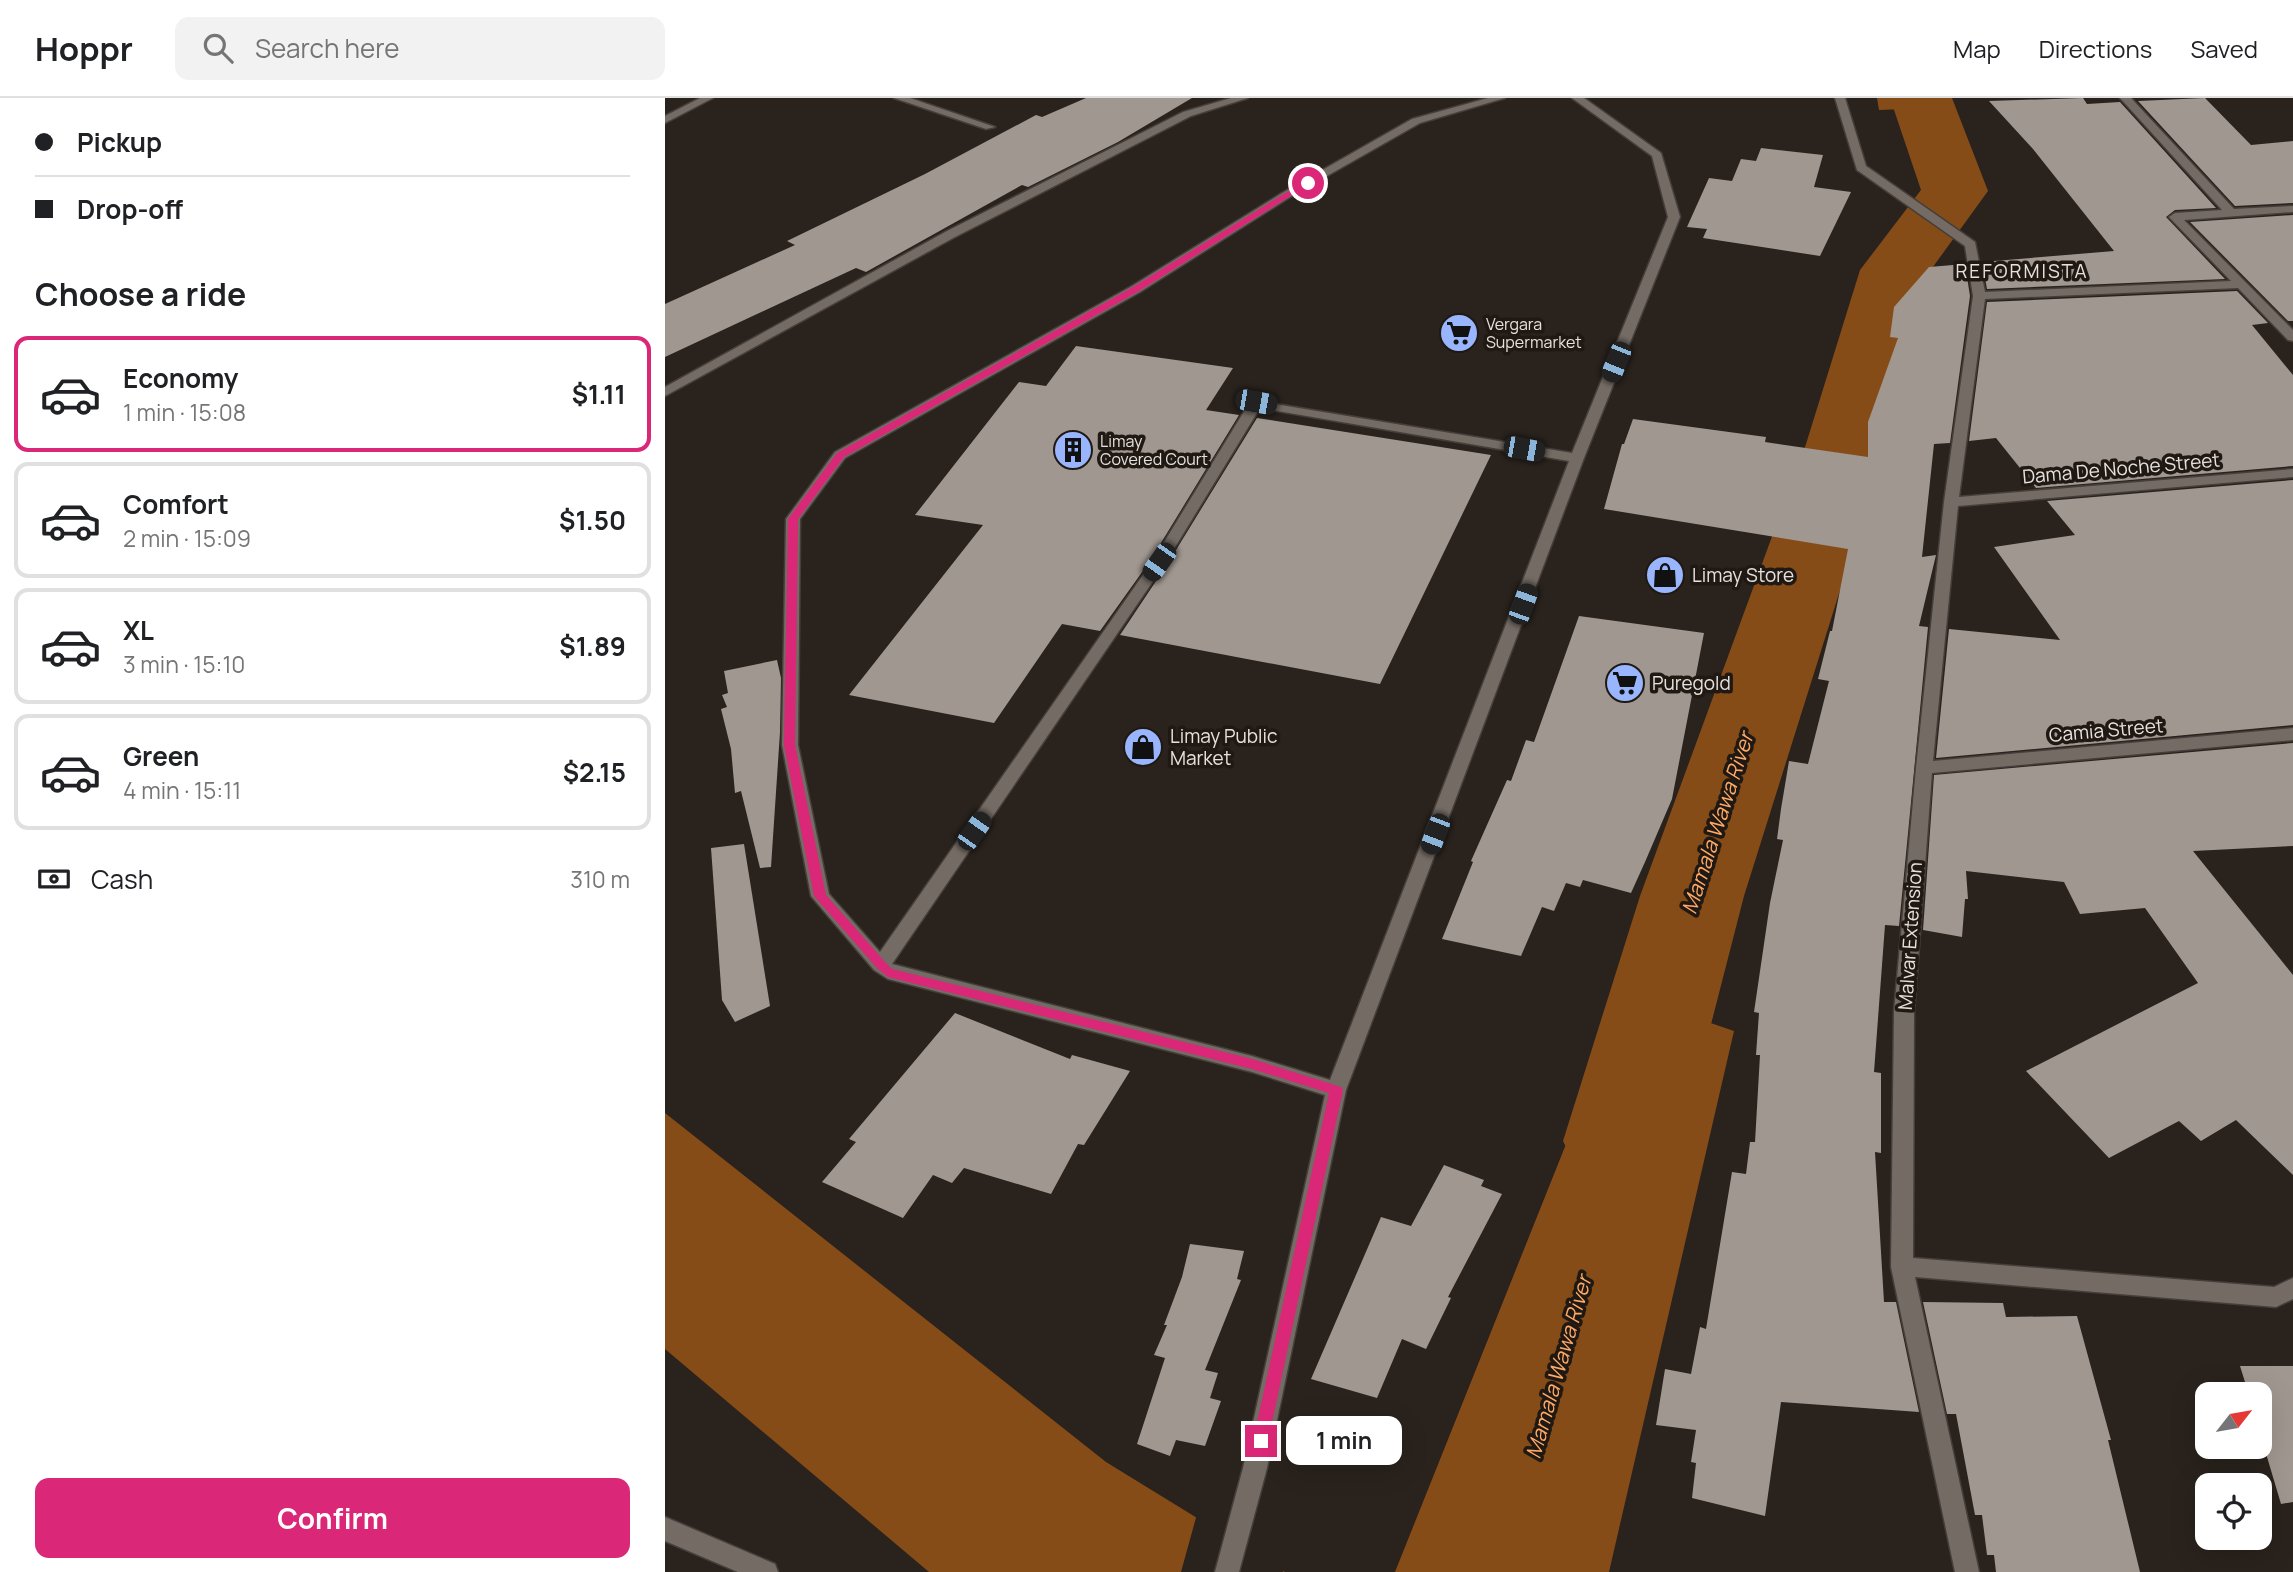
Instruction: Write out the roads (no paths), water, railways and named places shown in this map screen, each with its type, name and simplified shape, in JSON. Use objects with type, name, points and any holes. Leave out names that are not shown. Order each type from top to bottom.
[{"type":"street","points":[[665,120],[708,98]]},
{"type":"street","points":[[899,98],[991,127]]},
{"type":"street","points":[[665,391],[951,234],[1149,132],[1187,114],[1243,98]]},
{"type":"street","points":[[1336,1090],[1252,1064],[888,972],[881,965],[820,896],[790,745],[793,519],[840,455],[1136,289],[1286,195],[1416,121],[1500,98]]},
{"type":"street","points":[[1227,1572],[1255,1468],[1336,1090],[1577,458],[1674,217],[1657,155],[1577,98]]},
{"type":"street","name":"Malvar Extension","points":[[1840,98],[1861,169],[1971,245],[1979,296],[1951,502],[1924,768],[1904,1012],[1902,1267],[1967,1572]]},
{"type":"street","points":[[2125,98],[2231,213]]},
{"type":"street","points":[[2293,209],[2175,217],[2293,337]]},
{"type":"street","points":[[1979,296],[2240,284]]},
{"type":"street","points":[[881,965],[1159,562],[1256,402],[1577,458]]},
{"type":"street","name":"Dama De Noche Street","points":[[1951,502],[2293,473]]},
{"type":"street","name":"Camia Street","points":[[1924,768],[2293,734]]},
{"type":"street","points":[[1902,1267],[2276,1297],[2293,1288]]},
{"type":"street","points":[[665,1529],[766,1572]]},
{"type":"water","points":[[1877,98],[1950,98],[1954,107],[1879,110]]},
{"type":"water","points":[[1626,994],[1734,1031],[1609,1572],[1395,1572]]},
{"type":"water","points":[[665,1113],[1106,1462],[1285,1572],[929,1572],[665,1349]]},
{"type":"waterway","name":"Mamala Wawa River","points":[[1622,1141],[1692,896],[1846,444],[1895,270],[1955,191],[1921,98]]},
{"type":"place","name":"Vergara Supermarket","points":[[1459,333]]},
{"type":"place","name":"Limay Covered Court","points":[[1073,450]]},
{"type":"place","name":"Limay Store","points":[[1665,575]]},
{"type":"place","name":"Puregold","points":[[1625,683]]},
{"type":"place","name":"Limay Public Market","points":[[1143,747]]},
{"type":"district","name":"REFORMISTA","points":[[2022,271]]}]
